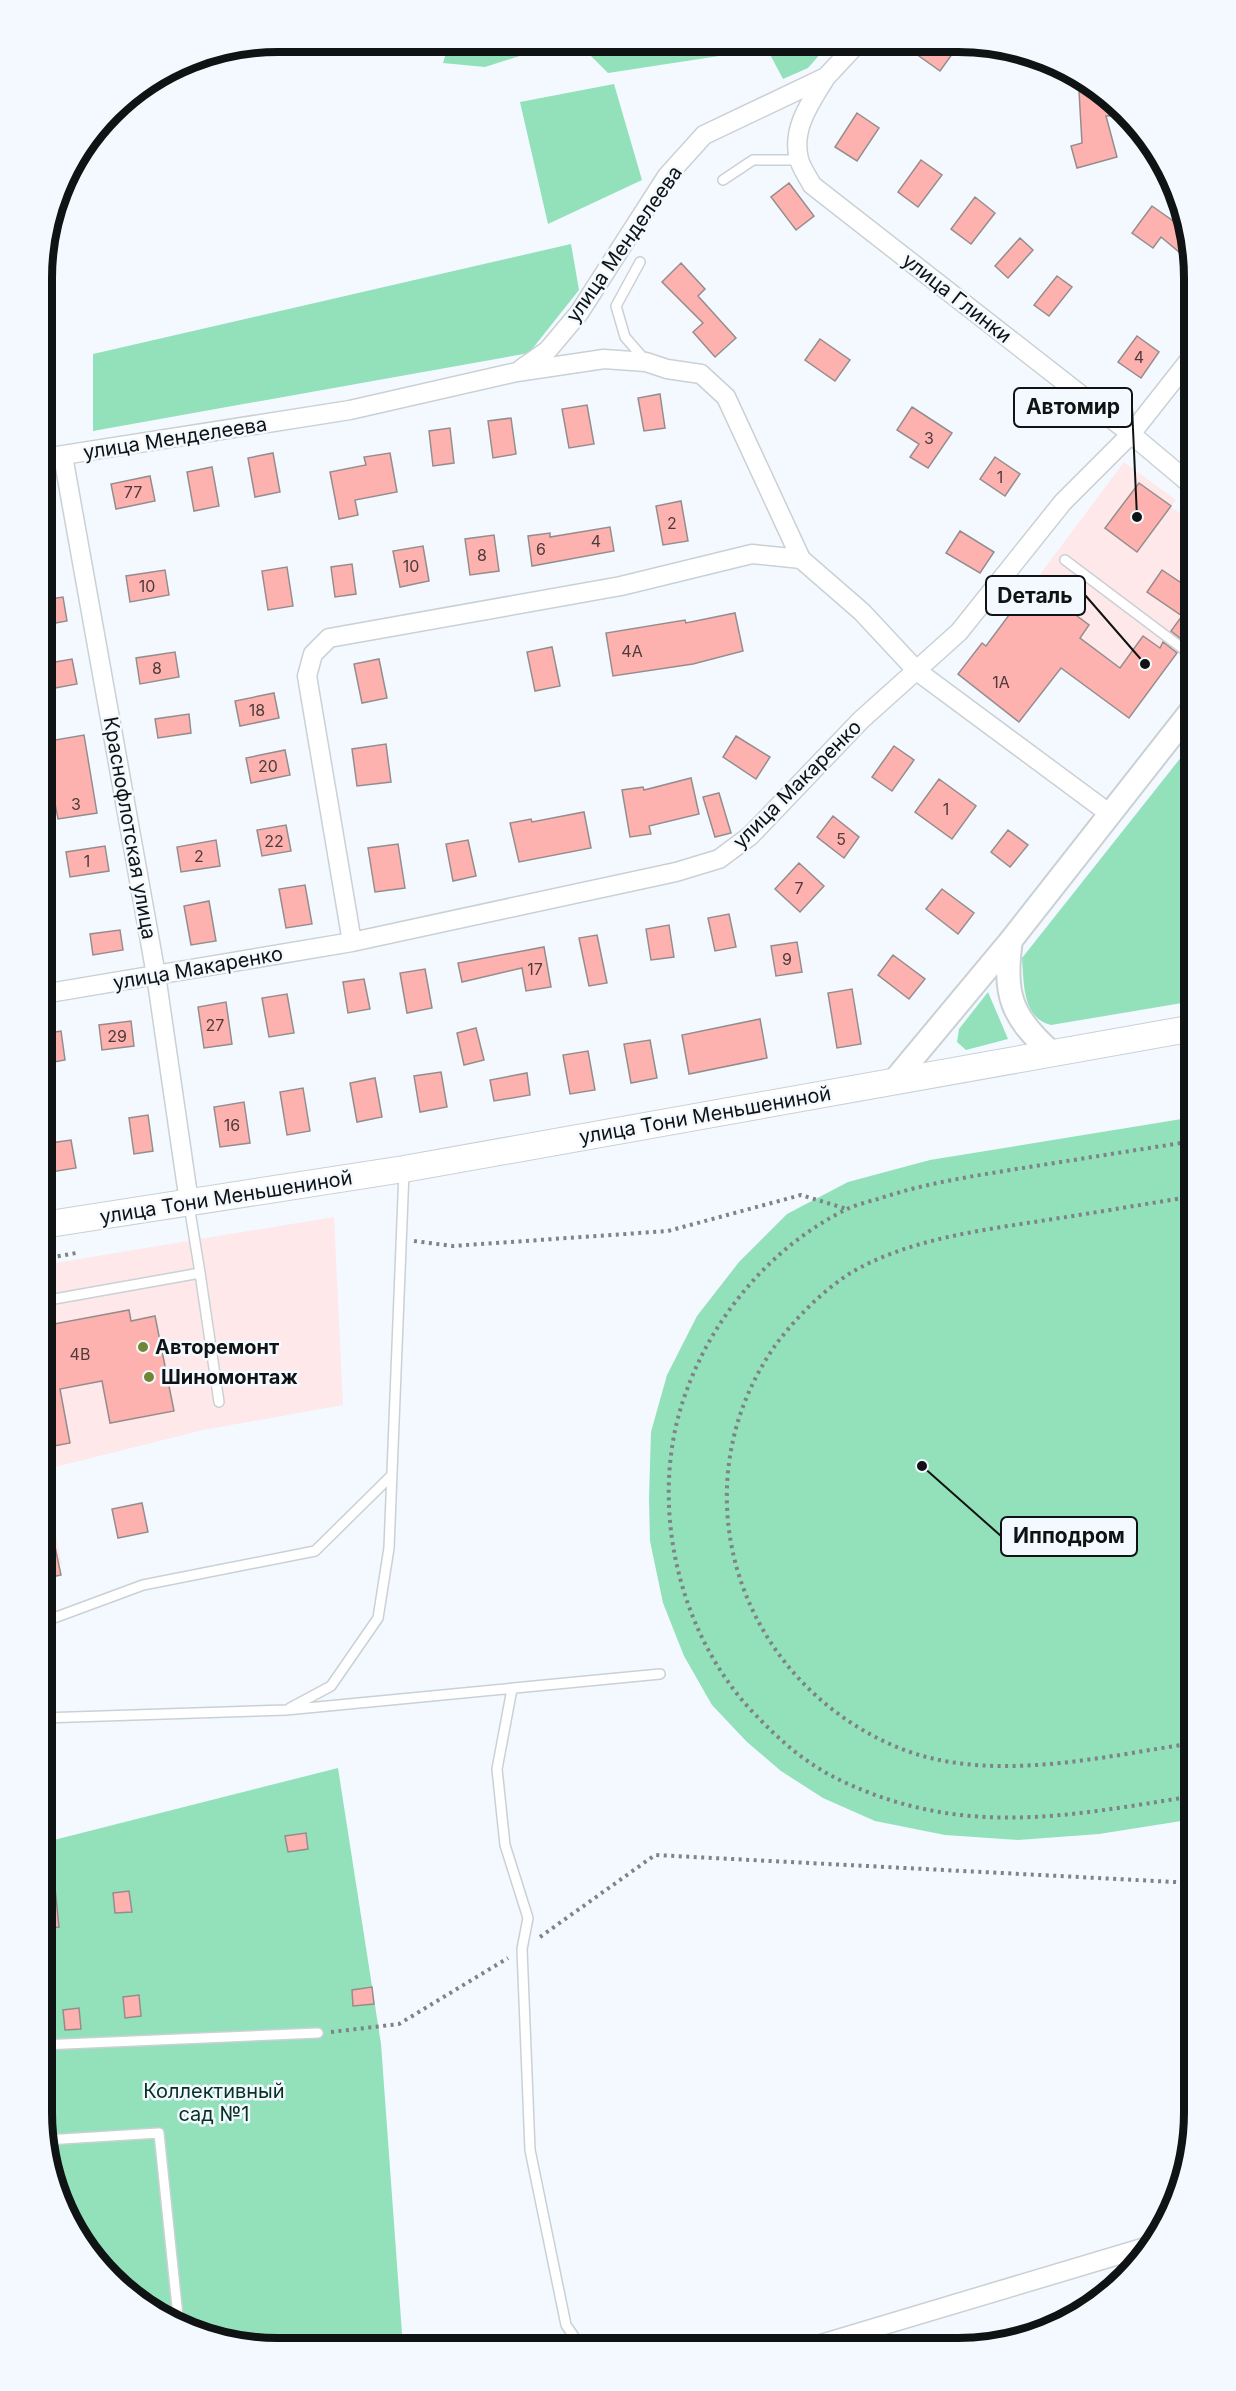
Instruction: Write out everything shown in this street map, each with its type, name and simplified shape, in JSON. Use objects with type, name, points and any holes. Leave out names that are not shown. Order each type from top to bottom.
[{"type":"main road","name":"улица Тони Меньшениной","points":[[52,1224],[404,1168],[1184,1030]]},
{"type":"street","name":"улица Менделеева","points":[[517,372],[548,350],[579,313],[667,176],[704,135],[826,77],[849,52]]},
{"type":"street","name":"улица Глинки","points":[[826,77],[806,110],[797,133],[799,160],[812,184],[1131,434],[1184,479]]},
{"type":"street","name":"улица Менделеева","points":[[52,457],[350,410],[517,372],[604,359],[646,362],[667,369],[701,374],[726,397],[801,559]]},
{"type":"street","name":"улица Макаренко","points":[[52,992],[352,942],[676,872],[719,859],[750,836],[861,720],[959,632],[1064,502],[1131,434],[1184,367]]},
{"type":"street","name":"Краснофлотская улица","points":[[63,456],[156,975],[189,1202]]},
{"type":"street","points":[[352,942],[307,676],[313,654],[329,638],[621,586],[752,554],[801,559],[862,612],[917,671],[1110,814]]},
{"type":"street","points":[[893,1082],[1012,939],[1184,720]]},
{"type":"street","points":[[1012,939],[1007,967],[1010,993],[1017,1014],[1029,1032],[1052,1053]]},
{"type":"street","points":[[841,2338],[1137,2249]]},
{"type":"lane","points":[[723,180],[753,160],[799,160]]},
{"type":"lane","points":[[640,262],[616,306],[625,337],[646,362]]},
{"type":"lane","points":[[1065,560],[1184,649]]},
{"type":"lane","points":[[286,1710],[332,1686],[378,1618],[389,1548],[404,1168]]},
{"type":"lane","points":[[189,1202],[219,1402]]},
{"type":"lane","points":[[52,1299],[200,1273]]},
{"type":"lane","points":[[52,1618],[142,1585],[315,1551],[392,1475]]},
{"type":"lane","points":[[52,1718],[286,1710],[660,1674]]},
{"type":"lane","points":[[512,1689],[497,1769],[505,1845],[528,1918],[522,1949],[530,2150],[566,2325],[575,2338]]},
{"type":"lane","points":[[52,2045],[318,2033]]},
{"type":"lane","points":[[54,2140],[159,2133],[178,2314]]},
{"type":"path","points":[[1184,1143],[935,1182],[847,1209],[805,1234],[765,1268],[734,1304],[705,1349],[684,1396],[674,1444],[669,1495],[673,1545],[684,1598],[703,1640],[728,1684],[762,1722],[797,1755],[852,1785],[888,1800],[938,1813],[983,1818],[1033,1819],[1184,1797]]},
{"type":"path","points":[[401,1239],[453,1246],[668,1232],[801,1195],[847,1209]]},
{"type":"path","points":[[1184,1198],[950,1236],[863,1266],[825,1293],[792,1324],[764,1362],[744,1403],[732,1449],[727,1493],[730,1540],[740,1584],[760,1627],[784,1665],[817,1698],[853,1725],[894,1746],[938,1760],[990,1766],[1036,1767],[1184,1745]]},
{"type":"path","points":[[52,1257],[76,1253]]},
{"type":"path","points":[[318,2033],[399,2024],[522,1949],[655,1856],[1184,1882]]},
{"type":"shaded area","points":[[1124,462],[1176,500],[1171,507],[1184,516],[1184,644],[1129,718],[1003,624]]},
{"type":"shaded area","points":[[334,1217],[343,1405],[203,1430],[52,1468],[52,1264]]},
{"type":"shaded area","points":[[52,1517],[62,1564],[52,1566]]},
{"type":"green space","points":[[446,52],[533,52],[485,67],[443,63]]},
{"type":"green space","points":[[587,52],[720,52],[719,56],[608,73]]},
{"type":"green space","points":[[769,52],[822,52],[808,68],[783,79]]},
{"type":"green space","points":[[614,84],[642,180],[548,224],[520,102]]},
{"type":"green space","points":[[571,244],[579,290],[529,353],[93,431],[93,354]]},
{"type":"green space","points":[[1184,754],[1184,1003],[1051,1025],[1035,1015],[1026,998],[1022,958]]},
{"type":"green space","points":[[988,992],[1008,1039],[966,1050],[957,1042],[959,1029]]},
{"type":"green space","points":[[1184,1119],[1184,1821],[1099,1834],[1018,1840],[945,1835],[875,1821],[823,1798],[781,1771],[747,1742],[712,1705],[684,1656],[663,1603],[650,1541],[651,1432],[667,1375],[697,1316],[739,1262],[787,1214],[848,1182],[930,1160]]},
{"type":"green space","name":"Коллективный сад №1","points":[[338,1768],[381,2044],[402,2338],[264,2338],[220,2331],[179,2315],[141,2292],[99,2250],[70,2199],[60,2171],[54,2142],[52,2112],[52,1840]]},
{"type":"building","points":[[913,52],[954,52],[940,71]]},
{"type":"building","points":[[1079,91],[1083,91],[1095,99],[1113,116],[1106,116],[1117,157],[1077,168],[1071,146],[1082,143]]},
{"type":"building","points":[[857,113],[879,128],[857,161],[835,147]]},
{"type":"building","points":[[921,160],[942,175],[918,207],[898,192]]},
{"type":"building","points":[[789,183],[814,216],[796,230],[771,197]]},
{"type":"building","points":[[975,197],[995,213],[971,244],[951,229]]},
{"type":"building","points":[[1152,206],[1177,223],[1182,255],[1161,237],[1153,248],[1132,233]]},
{"type":"building","points":[[1020,238],[1033,250],[1008,278],[995,266]]},
{"type":"building","points":[[681,263],[705,289],[698,296],[736,338],[715,357],[693,332],[703,323],[662,282]]},
{"type":"building","points":[[1057,276],[1072,287],[1049,316],[1034,305]]},
{"type":"building","points":[[1137,336],[1159,352],[1141,378],[1118,362]]},
{"type":"building","points":[[820,339],[850,360],[835,381],[805,360]]},
{"type":"building","points":[[660,394],[665,428],[644,431],[638,398]]},
{"type":"building","points":[[587,405],[594,444],[569,448],[562,409]]},
{"type":"building","points":[[912,407],[952,433],[928,468],[910,457],[919,444],[897,430]]},
{"type":"building","points":[[511,418],[516,454],[493,458],[488,421]]},
{"type":"building","points":[[450,428],[454,463],[433,466],[429,431]]},
{"type":"building","points":[[273,453],[280,492],[255,497],[248,458]]},
{"type":"building","points":[[390,453],[397,492],[355,500],[358,515],[339,519],[330,472],[366,465],[364,457]]},
{"type":"building","points":[[995,457],[1020,474],[1005,496],[980,479]]},
{"type":"building","points":[[212,467],[219,506],[194,511],[187,472]]},
{"type":"building","points":[[150,476],[155,501],[116,509],[111,484]]},
{"type":"building","points":[[1139,483],[1171,506],[1137,552],[1105,528]]},
{"type":"building","points":[[681,501],[688,541],[663,545],[656,506]]},
{"type":"building","points":[[610,527],[614,551],[532,566],[528,536],[550,533],[550,537]]},
{"type":"building","points":[[960,531],[994,552],[980,573],[946,553]]},
{"type":"building","points":[[494,535],[499,571],[470,575],[465,539]]},
{"type":"building","points":[[423,546],[429,581],[400,587],[393,551]]},
{"type":"building","points":[[352,564],[356,594],[335,597],[331,567]]},
{"type":"building","points":[[287,567],[293,606],[268,610],[262,571]]},
{"type":"building","points":[[165,570],[169,595],[130,602],[126,576]]},
{"type":"building","points":[[1162,570],[1180,582],[1184,577],[1184,641],[1171,631],[1182,616],[1147,592]]},
{"type":"building","points":[[1033,583],[1089,625],[1080,638],[1120,668],[1143,636],[1160,648],[1163,642],[1177,653],[1129,718],[1061,668],[1019,722],[958,674],[982,643],[986,646]]},
{"type":"building","points":[[63,597],[67,621],[52,624],[52,599]]},
{"type":"building","points":[[735,613],[743,651],[693,664],[613,676],[606,633],[685,620],[686,623]]},
{"type":"building","points":[[552,647],[560,686],[535,691],[527,652]]},
{"type":"building","points":[[175,652],[179,677],[140,684],[136,658]]},
{"type":"building","points":[[72,659],[77,684],[52,689],[52,663]]},
{"type":"building","points":[[379,659],[387,698],[362,703],[354,664]]},
{"type":"building","points":[[274,693],[279,718],[240,726],[235,701]]},
{"type":"building","points":[[189,714],[191,733],[158,738],[155,719]]},
{"type":"building","points":[[84,735],[97,813],[58,819],[52,788],[52,740]]},
{"type":"building","points":[[736,736],[770,757],[756,779],[723,757]]},
{"type":"building","points":[[386,744],[391,782],[357,786],[352,749]]},
{"type":"building","points":[[894,746],[914,760],[892,791],[872,777]]},
{"type":"building","points":[[285,750],[290,775],[251,783],[246,758]]},
{"type":"building","points":[[691,778],[699,814],[649,826],[651,834],[630,837],[622,790],[643,787],[644,790]]},
{"type":"building","points":[[939,779],[976,806],[952,839],[915,812]]},
{"type":"building","points":[[719,793],[731,833],[715,837],[703,797]]},
{"type":"building","points":[[584,812],[591,848],[519,862],[510,823],[531,819],[532,822]]},
{"type":"building","points":[[833,816],[859,837],[844,858],[817,837]]},
{"type":"building","points":[[286,825],[291,851],[262,856],[257,830]]},
{"type":"building","points":[[1008,830],[1028,845],[1010,867],[991,852]]},
{"type":"building","points":[[216,840],[220,866],[181,872],[177,847]]},
{"type":"building","points":[[468,840],[476,876],[453,881],[446,844]]},
{"type":"building","points":[[398,844],[405,888],[375,892],[368,848]]},
{"type":"building","points":[[105,846],[109,871],[70,877],[66,852]]},
{"type":"building","points":[[799,863],[824,886],[800,912],[775,889]]},
{"type":"building","points":[[305,885],[312,924],[286,928],[279,889]]},
{"type":"building","points":[[942,889],[974,913],[958,934],[926,909]]},
{"type":"building","points":[[209,901],[216,941],[191,945],[184,906]]},
{"type":"building","points":[[729,914],[736,947],[715,951],[708,918]]},
{"type":"building","points":[[669,925],[674,957],[651,960],[646,929]]},
{"type":"building","points":[[120,930],[123,950],[93,955],[90,934]]},
{"type":"building","points":[[597,935],[607,983],[589,986],[579,938]]},
{"type":"building","points":[[797,942],[802,972],[776,976],[771,946]]},
{"type":"building","points":[[544,947],[551,987],[526,991],[522,968],[462,982],[458,963]]},
{"type":"building","points":[[893,955],[925,979],[909,999],[878,975]]},
{"type":"building","points":[[425,969],[432,1008],[407,1013],[400,973]]},
{"type":"building","points":[[364,979],[370,1009],[348,1013],[343,982]]},
{"type":"building","points":[[852,989],[861,1044],[837,1048],[828,993]]},
{"type":"building","points":[[287,994],[294,1033],[269,1037],[262,998]]},
{"type":"building","points":[[226,1002],[232,1044],[204,1048],[198,1007]]},
{"type":"building","points":[[760,1019],[767,1058],[689,1074],[682,1035]]},
{"type":"building","points":[[131,1021],[134,1046],[102,1050],[99,1025]]},
{"type":"building","points":[[476,1028],[484,1060],[464,1065],[457,1033]]},
{"type":"building","points":[[61,1031],[65,1060],[52,1062],[52,1032]]},
{"type":"building","points":[[650,1040],[657,1078],[631,1083],[624,1044]]},
{"type":"building","points":[[588,1051],[595,1090],[570,1094],[563,1055]]},
{"type":"building","points":[[441,1072],[447,1107],[420,1112],[414,1076]]},
{"type":"building","points":[[527,1073],[530,1095],[494,1101],[490,1080]]},
{"type":"building","points":[[375,1078],[382,1117],[357,1122],[350,1083]]},
{"type":"building","points":[[303,1088],[310,1131],[287,1135],[280,1092]]},
{"type":"building","points":[[244,1102],[250,1143],[220,1147],[214,1107]]},
{"type":"building","points":[[148,1115],[153,1151],[134,1154],[129,1118]]},
{"type":"building","points":[[71,1140],[76,1168],[52,1172],[52,1143]]},
{"type":"building","points":[[129,1310],[131,1321],[155,1316],[174,1411],[110,1423],[102,1381],[60,1389],[70,1443],[52,1446],[52,1324]]},
{"type":"building","points":[[142,1503],[148,1532],[118,1538],[112,1509]]},
{"type":"building","points":[[52,1532],[61,1575],[52,1577]]},
{"type":"building","points":[[306,1833],[308,1849],[288,1852],[285,1836]]},
{"type":"building","points":[[52,1878],[54,1878],[59,1927],[52,1928]]},
{"type":"building","points":[[129,1891],[132,1912],[115,1913],[113,1893]]},
{"type":"building","points":[[372,1987],[374,2004],[353,2006],[352,1990]]},
{"type":"building","points":[[139,1995],[141,2016],[125,2018],[123,1997]]},
{"type":"building","points":[[79,2008],[81,2029],[65,2030],[63,2010]]},
{"type":"place","name":"Автомир","points":[[1137,517]]},
{"type":"place","name":"Dеталь","points":[[1145,664]]},
{"type":"place","name":"Авторемонт","points":[[143,1347]]},
{"type":"place","name":"Шиномонтаж","points":[[149,1377]]},
{"type":"place","name":"Ипподром","points":[[922,1466]]}]
